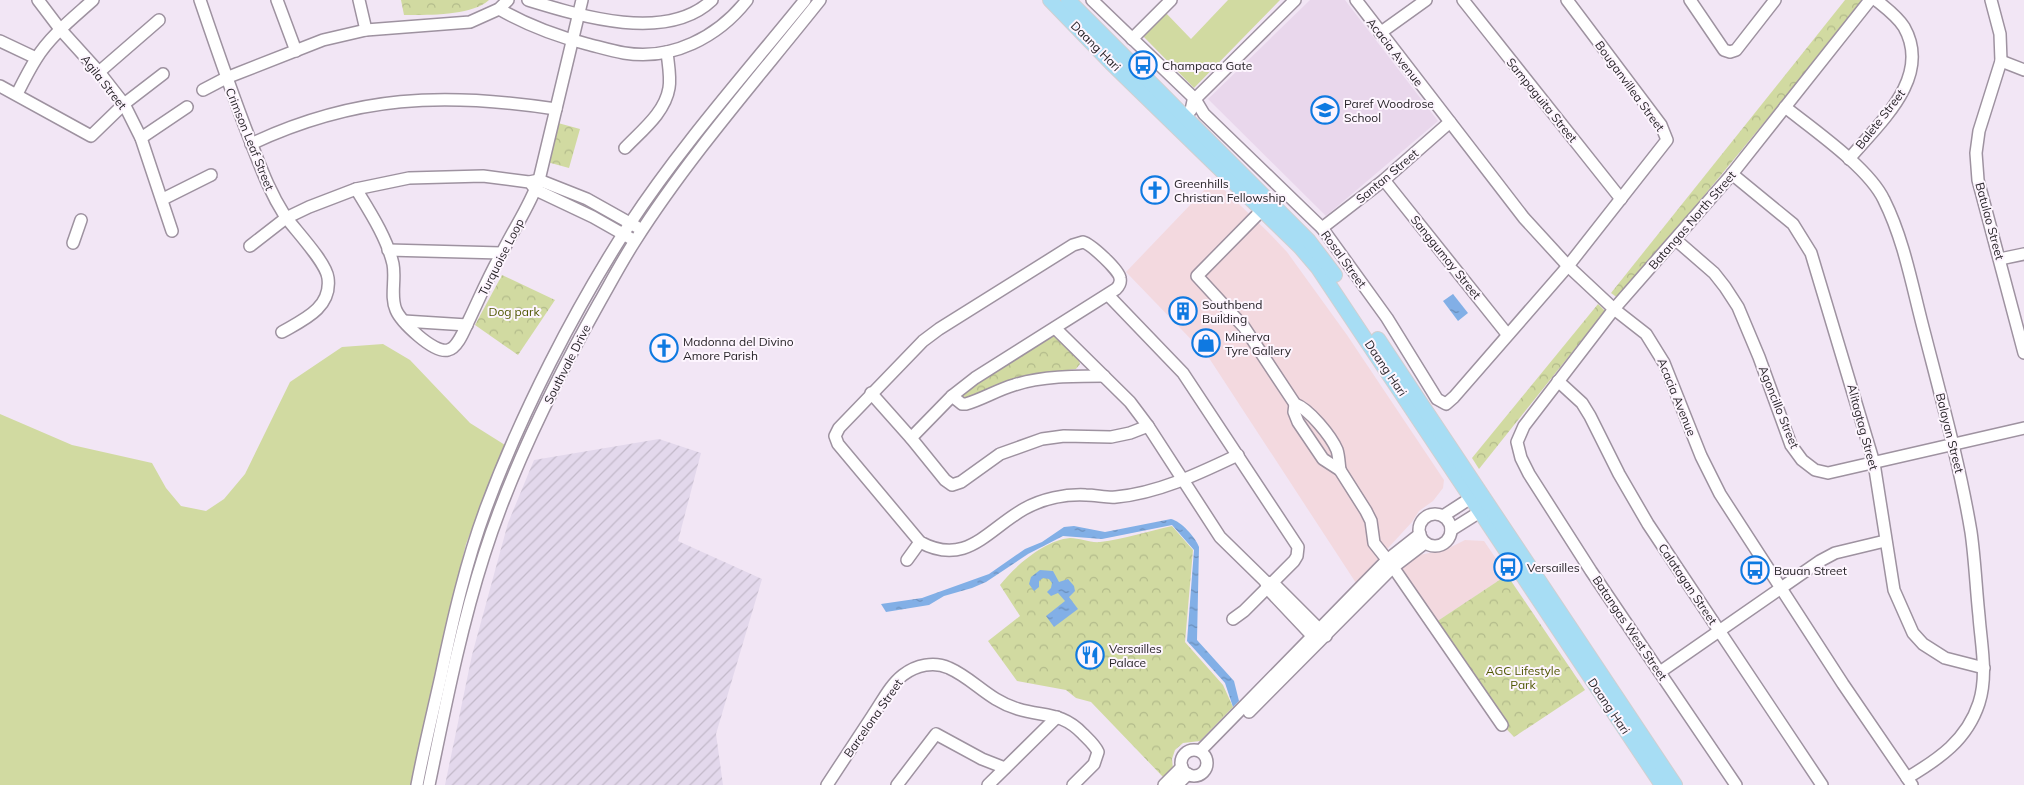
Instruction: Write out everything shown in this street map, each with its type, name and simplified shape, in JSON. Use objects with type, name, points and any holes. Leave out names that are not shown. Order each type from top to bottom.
[{"type":"main road","name":"Daang Hari","points":[[1050,0],[1184,111],[1262,210],[1318,268],[1476,494]]},
{"type":"main road","name":"Daang Hari","points":[[1068,0],[1184,111],[1309,241],[1321,256],[1662,785]]},
{"type":"main road","name":"Daang Hari","points":[[1485,509],[1676,785]]},
{"type":"street","name":"Agila Street","points":[[38,0],[60,29],[99,72],[124,104],[141,138],[163,199],[172,231]]},
{"type":"street","points":[[17,94],[36,58],[60,29],[93,0]]},
{"type":"street","name":"Crimson Leaf Street","points":[[200,0],[261,173],[286,218],[319,259],[328,278],[327,297],[317,311],[302,323],[282,332]]},
{"type":"street","points":[[278,0],[296,51]]},
{"type":"street","points":[[359,0],[366,30]]},
{"type":"street","points":[[203,90],[226,78],[323,40],[366,30],[470,22],[499,9],[508,0]]},
{"type":"street","points":[[528,0],[578,14],[621,22],[644,23],[668,21],[690,15],[712,0]]},
{"type":"street","points":[[535,184],[556,109],[582,0]]},
{"type":"street","points":[[499,9],[544,31],[572,40],[625,53],[667,52],[703,40],[734,15],[747,0]]},
{"type":"street","name":"Southvale Drive","points":[[417,785],[456,608],[486,508],[515,439],[553,360],[630,223],[685,147],[805,0]]},
{"type":"street","name":"Southvale Drive","points":[[429,785],[467,610],[498,512],[527,445],[565,366],[634,241],[696,156],[820,0]]},
{"type":"street","name":"Rosal Street","points":[[1092,0],[1132,39],[1184,111],[1204,114],[1322,228],[1387,318],[1437,399],[1446,404],[1454,397],[1568,266]]},
{"type":"street","points":[[1132,39],[1172,0]]},
{"type":"street","points":[[1184,111],[1295,0]]},
{"type":"street","name":"Acacia Avenue","points":[[1356,0],[1524,218],[1568,266],[1610,303],[1614,309],[1646,334],[1657,349],[1708,474],[1843,684],[1910,781]]},
{"type":"street","points":[[1380,33],[1426,0]]},
{"type":"street","name":"Sampaguita Street","points":[[1463,0],[1621,199]]},
{"type":"street","name":"Bouganvillea Street","points":[[1567,0],[1661,125],[1667,140],[1568,266]]},
{"type":"street","points":[[1690,0],[1724,50],[1730,52],[1736,50],[1775,0]]},
{"type":"street","name":"Batangas North Street","points":[[1517,442],[1524,426],[1614,309],[1732,174],[1870,0]]},
{"type":"street","name":"Balete Street","points":[[1849,159],[1892,109],[1905,88],[1910,73],[1912,58],[1910,42],[1904,26],[1876,0]]},
{"type":"street","name":"Batulao Street","points":[[1991,0],[2000,34],[2001,61],[1979,131],[1976,153],[1978,180],[2023,341],[2024,353]]},
{"type":"street","points":[[99,72],[159,20]]},
{"type":"street","points":[[0,41],[36,58]]},
{"type":"street","points":[[625,148],[661,110],[670,86],[667,52]]},
{"type":"street","points":[[2001,61],[2024,70]]},
{"type":"street","points":[[0,86],[91,136],[124,104],[162,74]]},
{"type":"street","points":[[251,144],[314,118],[364,106],[411,99],[472,99],[556,109]]},
{"type":"street","name":"Balayan Street","points":[[1785,106],[1871,179],[1884,199],[1898,235],[1952,443],[1971,534],[1984,668],[1980,701],[1972,723],[1958,742],[1910,781]]},
{"type":"street","points":[[141,138],[187,107]]},
{"type":"street","name":"Santan Street","points":[[1322,228],[1384,180],[1450,122]]},
{"type":"street","name":"Alitagtag Street","points":[[1732,174],[1793,224],[1811,253],[1874,463],[1894,590],[1913,633],[1923,644],[1945,658],[1984,668]]},
{"type":"street","points":[[163,199],[211,175]]},
{"type":"street","points":[[250,246],[286,218],[356,189],[384,182],[428,177],[483,176],[535,184],[587,199],[642,231]]},
{"type":"street","name":"Sanggumay Street","points":[[1384,180],[1507,334]]},
{"type":"street","points":[[535,184],[634,241]]},
{"type":"street","name":"Turquoise Loop","points":[[356,189],[388,250],[395,279],[394,307],[404,321],[428,343],[442,350],[449,350],[454,346],[466,325],[535,184]]},
{"type":"street","points":[[1262,210],[1197,276],[1244,327],[1295,404],[1303,407],[1314,416],[1337,450],[1340,470],[1371,521],[1374,543],[1502,725]]},
{"type":"street","points":[[73,242],[81,220]]},
{"type":"street","name":"Agoncillo Street","points":[[1676,240],[1714,273],[1738,308],[1759,358],[1791,445],[1802,460],[1815,470],[1828,473],[2024,428]]},
{"type":"street","points":[[911,438],[952,396],[975,378],[1108,295],[1120,284],[1120,278],[1116,271],[1092,246],[1088,243],[1078,242],[939,329],[908,355],[871,393],[839,428],[835,436],[836,440],[920,542],[932,548],[947,551],[962,550],[974,544],[1023,510],[1042,501],[1068,495],[1116,497],[1146,491],[1183,480],[1238,455]]},
{"type":"street","points":[[388,250],[501,253]]},
{"type":"street","points":[[2000,259],[2024,254]]},
{"type":"street","points":[[1108,295],[1183,373],[1298,548],[1298,556],[1294,561],[1244,611],[1232,619]]},
{"type":"street","points":[[404,321],[466,325]]},
{"type":"street","points":[[1056,328],[1130,402],[1148,426],[1220,537],[1319,636]]},
{"type":"street","points":[[952,396],[962,404],[966,404],[999,390],[1026,382],[1077,376],[1104,376]]},
{"type":"street","name":"Calatagan Street","points":[[1558,381],[1582,403],[1619,474],[1648,524],[1822,785]]},
{"type":"street","points":[[871,393],[945,480],[952,485],[961,482],[1000,454],[1042,439],[1064,436],[1111,437],[1130,433],[1148,426]]},
{"type":"street","points":[[1295,404],[1294,412],[1298,422],[1323,459],[1340,470]]},
{"type":"street","points":[[1311,441],[1312,429],[1324,432]]},
{"type":"street","name":"Batangas West Street","points":[[1517,442],[1521,458],[1529,474],[1591,571],[1736,785]]},
{"type":"street","points":[[1443,516],[1476,494]]},
{"type":"street","points":[[1452,530],[1449,521],[1443,516],[1432,514],[1427,516],[1420,524],[1422,538],[1429,545],[1440,546],[1448,540],[1452,530],[1485,509]]},
{"type":"street","points":[[1203,753],[1390,564],[1400,548],[1422,538]]},
{"type":"street","points":[[907,560],[920,542]]},
{"type":"street","points":[[1660,672],[1820,561],[1835,553],[1885,542]]},
{"type":"street","name":"Barcelona Street","points":[[827,785],[892,687],[906,673],[924,665],[938,664],[948,667],[999,701],[1016,708],[1057,717],[1074,724],[1098,752],[1094,764],[1073,785]]},
{"type":"street","points":[[988,785],[1057,717]]},
{"type":"street","points":[[903,783],[936,734],[982,759],[1005,768]]},
{"type":"street","points":[[1177,785],[1185,770],[1183,757],[1186,753],[1190,750],[1203,753]]},
{"type":"street","points":[[1185,770],[1199,775],[1204,772],[1207,761],[1203,753]]},
{"type":"street","points":[[1164,785],[1185,770]]},
{"type":"shaded area","name":"Paref Woodrose School","points":[[1310,0],[1345,0],[1438,121],[1326,216],[1208,99]]},
{"type":"shaded area","points":[[1214,180],[1287,252],[1347,335],[1444,480],[1443,488],[1433,501],[1419,511],[1412,522],[1356,583],[1209,358],[1126,272]]},
{"type":"shaded area","points":[[659,439],[701,453],[678,541],[762,579],[716,734],[723,785],[445,785],[472,655],[508,523],[534,460]]},
{"type":"shaded area","points":[[1465,540],[1484,541],[1507,575],[1436,622],[1400,568],[1419,555],[1445,550]]},
{"type":"green space","points":[[401,0],[489,0],[472,9],[461,12],[404,15]]},
{"type":"green space","points":[[1228,0],[1280,0],[1194,88],[1142,35],[1165,12],[1191,39]]},
{"type":"green space","points":[[1845,0],[1865,0],[1619,299],[1611,293]]},
{"type":"green space","points":[[558,123],[580,129],[569,168],[547,162]]},
{"type":"green space","name":"Dog park","points":[[502,275],[555,300],[518,355],[475,325]]},
{"type":"green space","points":[[1598,304],[1605,311],[1479,469],[1472,458]]},
{"type":"green space","points":[[1051,336],[1064,343],[1073,351],[1080,364],[1076,369],[1017,379],[965,400],[962,397],[961,394],[978,381]]},
{"type":"green space","points":[[383,344],[410,360],[470,423],[505,445],[466,544],[412,785],[0,785],[0,414],[72,445],[152,463],[166,488],[181,506],[206,511],[224,499],[245,474],[290,382],[342,347]]},
{"type":"green space","points":[[1172,526],[1193,550],[1185,642],[1223,685],[1233,707],[1200,741],[1183,743],[1175,750],[1172,759],[1173,769],[1164,778],[1091,702],[1076,698],[1066,690],[1017,681],[988,641],[1020,616],[1000,585],[1031,555],[1060,540],[1070,538],[1100,542]]},
{"type":"green space","name":"AGC Lifestyle Park","points":[[1507,575],[1585,690],[1514,737],[1497,719],[1436,622]]},
{"type":"water","points":[[1453,294],[1468,313],[1458,321],[1443,301]]},
{"type":"water","points":[[1171,519],[1188,530],[1199,547],[1197,640],[1234,681],[1239,701],[1233,707],[1225,683],[1187,641],[1194,550],[1172,525],[1102,539],[1063,536],[1028,554],[986,582],[944,596],[929,605],[886,612],[881,604],[922,598],[989,574],[1025,549],[1042,542],[1064,527],[1074,526],[1105,532]]},
{"type":"water","points":[[1040,570],[1053,571],[1059,582],[1068,579],[1074,586],[1075,591],[1069,597],[1078,609],[1054,627],[1046,616],[1065,601],[1058,593],[1051,596],[1047,592],[1051,588],[1052,583],[1049,579],[1043,578],[1039,581],[1039,587],[1034,591],[1029,584],[1031,577]]},
{"type":"place","name":"Champaca Gate","points":[[1143,65]]},
{"type":"place","name":"Paref Woodrose School","points":[[1325,110]]},
{"type":"place","name":"Greenhills Christian Fellowship","points":[[1155,190]]},
{"type":"place","name":"Southbend Building","points":[[1183,311]]},
{"type":"place","name":"Minerva Tyre Gallery","points":[[1206,343]]},
{"type":"place","name":"Madonna del Divino Amore Parish","points":[[664,348]]},
{"type":"place","name":"Versailles","points":[[1508,567]]},
{"type":"place","name":"Bauan Street","points":[[1755,570]]},
{"type":"place","name":"Versailles Palace","points":[[1090,655]]}]
